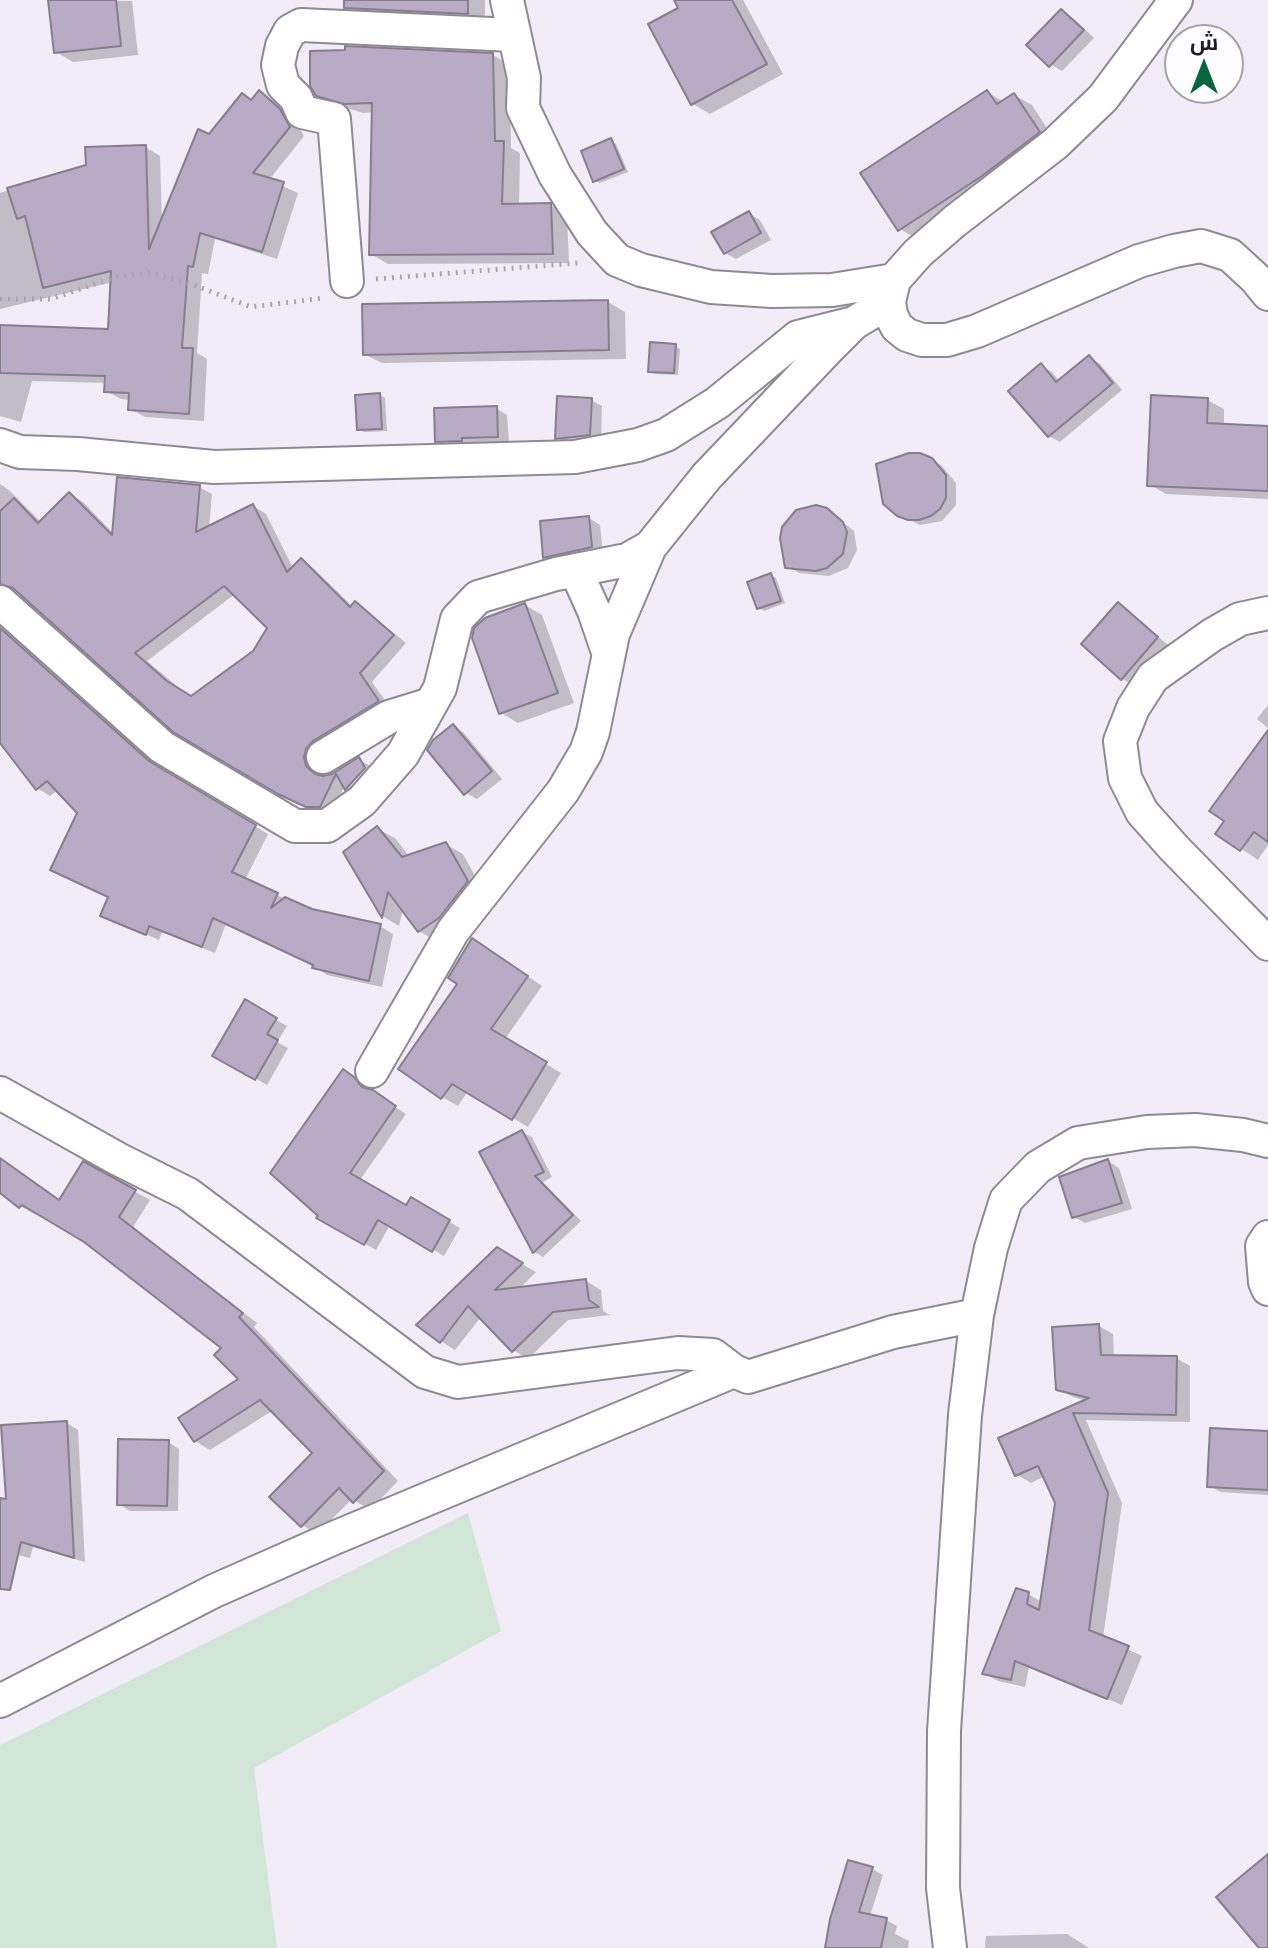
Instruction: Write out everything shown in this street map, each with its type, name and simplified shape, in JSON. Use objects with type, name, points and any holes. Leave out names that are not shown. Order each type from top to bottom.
[{"type":"street","points":[[507,0],[524,78],[523,108],[555,175],[592,233],[617,260],[641,270],[711,287],[772,291],[892,291]]},
{"type":"street","points":[[372,1071],[453,931],[563,791],[586,752],[593,732],[608,652],[650,547],[707,476],[854,323],[892,291],[918,253],[1055,144],[1103,98],[1176,0]]},
{"type":"street","points":[[347,281],[334,119],[302,112],[296,98],[283,85],[278,65],[282,46],[290,31],[301,25],[513,35]]},
{"type":"street","points":[[892,291],[891,315],[897,327],[907,335],[922,340],[947,340],[977,331],[1139,261],[1201,246],[1230,255],[1268,294]]},
{"type":"street","points":[[0,445],[20,452],[78,454],[214,467],[575,457],[638,445],[666,435],[717,403],[798,337],[854,323]]},
{"type":"street","points":[[0,602],[162,747],[295,826],[327,826],[362,801],[403,754],[440,688],[457,619],[478,597],[542,577],[627,560],[650,547]]},
{"type":"street","points":[[576,571],[608,652]]},
{"type":"street","points":[[1268,613],[1240,619],[1153,677],[1133,708],[1120,741],[1125,778],[1142,812],[1268,944]]},
{"type":"street","points":[[323,757],[389,717],[431,704]]},
{"type":"street","points":[[0,1093],[188,1194],[425,1372],[458,1382],[678,1353],[713,1355],[748,1377],[893,1332],[977,1315]]},
{"type":"street","points":[[950,1948],[943,1888],[944,1731],[965,1415],[977,1315],[991,1248],[1006,1200],[1038,1167],[1078,1143],[1147,1132],[1195,1130],[1268,1141]]},
{"type":"street","points":[[1268,1237],[1262,1246],[1268,1289]]},
{"type":"street","points":[[0,1701],[214,1591],[734,1371]]},
{"type":"path","points":[[0,299],[51,299],[115,277],[150,273],[189,283],[251,307],[322,300],[347,281],[617,260]]},
{"type":"green space","points":[[468,1513],[501,1631],[254,1768],[277,1948],[0,1948],[0,1745]]},
{"type":"building","points":[[48,0],[116,0],[121,46],[54,53]]},
{"type":"building","points":[[344,0],[468,0],[468,14],[344,8]]},
{"type":"building","points":[[674,0],[732,0],[767,64],[691,105],[648,24],[678,8]]},
{"type":"building","points":[[1061,9],[1084,30],[1049,67],[1026,45]]},
{"type":"building","points":[[345,46],[493,53],[495,141],[504,141],[502,204],[551,203],[553,254],[369,255],[372,103],[344,104],[316,96],[310,86],[310,51],[345,50]]},
{"type":"building","points":[[259,90],[280,109],[290,127],[253,173],[284,182],[262,252],[200,233],[193,267],[188,266],[182,348],[193,348],[189,414],[128,410],[129,393],[104,392],[105,376],[0,373],[0,325],[108,329],[111,271],[43,288],[25,216],[17,219],[7,188],[86,165],[85,147],[146,145],[149,249],[198,129],[209,134],[242,93],[251,100]]},
{"type":"building","points":[[987,90],[997,104],[1014,93],[1040,132],[982,176],[898,231],[860,173]]},
{"type":"building","points":[[611,138],[624,169],[593,182],[581,151]]},
{"type":"building","points":[[749,211],[761,233],[724,254],[711,232]]},
{"type":"building","points":[[608,300],[609,350],[363,355],[362,304]]},
{"type":"building","points":[[650,342],[676,344],[674,373],[648,372]]},
{"type":"building","points":[[1089,355],[1113,383],[1048,437],[1008,391],[1041,363],[1056,382]]},
{"type":"building","points":[[380,393],[382,429],[357,430],[355,395]]},
{"type":"building","points":[[1151,395],[1208,398],[1207,423],[1268,426],[1268,491],[1147,486]]},
{"type":"building","points":[[557,396],[592,398],[590,435],[555,439]]},
{"type":"building","points":[[497,406],[498,437],[435,442],[434,408]]},
{"type":"building","points":[[909,453],[932,458],[946,475],[946,498],[940,509],[919,520],[897,516],[883,504],[876,464]]},
{"type":"building","points":[[117,477],[200,485],[196,532],[253,504],[287,572],[301,558],[350,607],[355,601],[394,635],[360,673],[379,701],[313,741],[306,749],[306,766],[323,776],[332,774],[359,757],[365,768],[345,790],[336,774],[320,807],[306,807],[278,794],[173,732],[13,588],[0,584],[0,511],[14,498],[38,523],[69,492],[112,535]],"holes":[[[224,586],[267,628],[253,651],[191,696],[167,681],[135,653]]]},
{"type":"building","points":[[816,505],[827,508],[843,522],[847,532],[843,554],[827,568],[816,571],[785,568],[780,538],[782,527],[796,510]]},
{"type":"building","points":[[589,516],[592,547],[543,558],[540,521]]},
{"type":"building","points":[[771,573],[781,601],[757,609],[747,582]]},
{"type":"building","points":[[1118,602],[1158,637],[1121,680],[1081,644]]},
{"type":"building","points":[[525,603],[558,693],[499,714],[472,638],[474,628],[485,618]]},
{"type":"building","points":[[0,628],[149,761],[256,825],[232,872],[278,893],[271,908],[285,897],[312,909],[381,924],[369,981],[312,968],[313,965],[213,918],[202,947],[149,926],[146,935],[100,916],[108,897],[50,870],[77,813],[47,781],[36,790],[0,743]]},
{"type":"building","points":[[453,724],[492,771],[464,795],[427,750],[433,740]]},
{"type":"building","points":[[1268,730],[1268,842],[1254,832],[1240,851],[1215,834],[1224,821],[1209,811]]},
{"type":"building","points":[[377,826],[402,857],[446,842],[468,881],[439,918],[418,932],[388,892],[382,918],[343,852]]},
{"type":"building","points":[[472,938],[528,976],[491,1029],[547,1062],[512,1120],[452,1084],[441,1099],[398,1069],[457,984],[448,978]]},
{"type":"building","points":[[245,999],[277,1018],[267,1034],[278,1040],[255,1080],[212,1056]]},
{"type":"building","points":[[343,1069],[362,1087],[373,1090],[396,1106],[350,1173],[406,1205],[411,1197],[450,1220],[432,1252],[378,1220],[364,1245],[316,1218],[318,1216],[270,1173]]},
{"type":"building","points":[[522,1130],[544,1172],[535,1176],[573,1215],[533,1253],[479,1152]]},
{"type":"building","points":[[0,1158],[59,1200],[83,1161],[136,1190],[119,1217],[243,1313],[239,1317],[384,1471],[353,1503],[339,1488],[301,1527],[269,1497],[312,1453],[260,1400],[194,1442],[178,1418],[238,1379],[214,1355],[221,1348],[84,1242],[22,1205],[19,1208],[0,1193]]},
{"type":"building","points":[[1108,1159],[1122,1203],[1072,1218],[1059,1177]]},
{"type":"building","points":[[497,1247],[523,1263],[495,1290],[586,1279],[589,1300],[599,1307],[553,1312],[512,1352],[468,1306],[440,1343],[416,1325]]},
{"type":"building","points":[[1099,1324],[1101,1355],[1177,1356],[1176,1415],[1073,1413],[1108,1493],[1089,1630],[1129,1646],[1107,1699],[1015,1661],[1011,1680],[982,1674],[1016,1588],[1029,1592],[1027,1604],[1039,1610],[1055,1503],[1038,1466],[1015,1476],[998,1438],[1089,1398],[1056,1390],[1052,1327]]},
{"type":"building","points":[[67,1421],[74,1558],[21,1542],[10,1590],[0,1589],[0,1498],[6,1499],[1,1425]]},
{"type":"building","points":[[1210,1428],[1268,1431],[1268,1490],[1207,1487]]},
{"type":"building","points":[[118,1439],[169,1440],[167,1506],[117,1505]]},
{"type":"building","points":[[1268,1854],[1268,1948],[1259,1948],[1216,1897]]},
{"type":"building","points":[[848,1860],[873,1867],[859,1912],[887,1918],[881,1948],[825,1948],[830,1919]]}]
